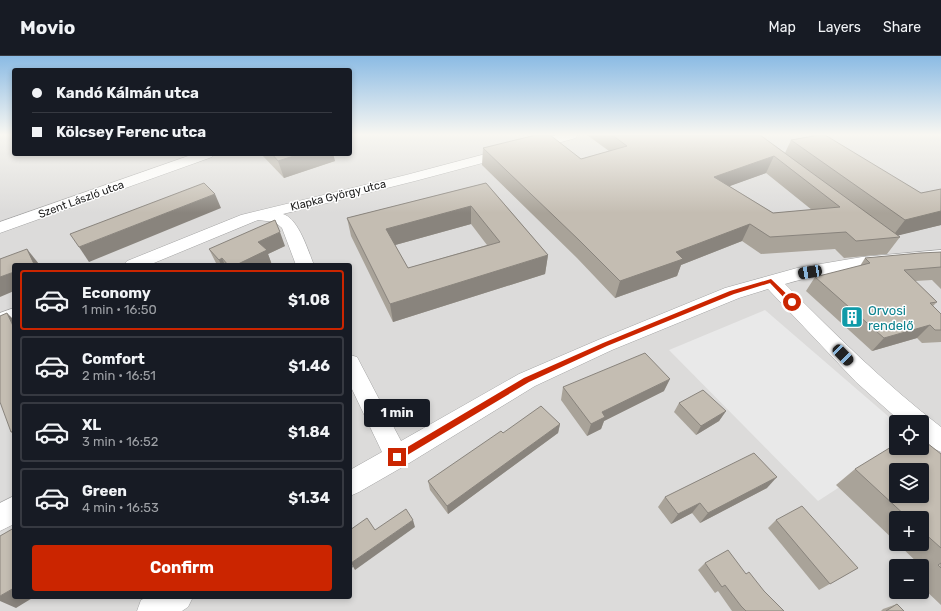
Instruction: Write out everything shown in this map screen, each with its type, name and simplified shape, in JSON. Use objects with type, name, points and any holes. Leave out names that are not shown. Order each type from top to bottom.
[{"type":"street","name":"Szent László utca","points":[[0,228],[188,161]]},
{"type":"street","name":"Klapka György utca","points":[[138,263],[255,216],[474,161]]},
{"type":"street","points":[[255,216],[268,215],[280,218],[289,226],[304,263]]},
{"type":"street","points":[[890,245],[908,259]]},
{"type":"street","points":[[352,483],[527,380],[605,345],[732,292],[797,274],[840,266],[941,256]]},
{"type":"street","points":[[771,281],[864,376],[909,415]]},
{"type":"street","points":[[0,321],[12,316]]},
{"type":"street","points":[[352,367],[397,457]]},
{"type":"street","points":[[929,432],[941,441]]},
{"type":"street","points":[[0,518],[12,510]]},
{"type":"street","points":[[152,611],[174,599]]},
{"type":"shaded area","points":[[0,161],[941,161],[941,611],[0,611]]},
{"type":"shaded area","points":[[765,310],[889,417],[889,455],[818,501],[669,350]]},
{"type":"building","points":[[496,161],[760,161],[714,177],[773,213],[840,207],[780,161],[796,161],[900,237],[856,241],[846,232],[770,237],[750,224],[676,252],[683,259],[620,281]]},
{"type":"building","points":[[821,161],[868,161],[921,193],[941,189],[941,211],[905,220]]},
{"type":"building","points":[[204,183],[215,194],[79,247],[70,234]]},
{"type":"building","points":[[486,183],[548,255],[390,304],[347,218]],"holes":[[[471,206],[500,242],[408,268],[386,229]]]},
{"type":"building","points":[[275,220],[280,232],[258,242],[267,250],[240,263],[226,263],[222,258],[219,260],[209,249]]},
{"type":"building","points":[[27,249],[34,263],[12,263],[12,273],[0,277],[0,259]]},
{"type":"building","points":[[941,252],[941,267],[904,270],[937,302],[930,303],[941,314],[941,330],[935,330],[930,325],[884,338],[815,277],[870,263],[865,258]]},
{"type":"building","points":[[7,313],[12,324],[11,432],[0,402],[0,316]]},
{"type":"building","points":[[645,353],[670,379],[602,412],[605,417],[591,424],[563,387]]},
{"type":"building","points":[[703,390],[726,411],[701,426],[679,403]]},
{"type":"building","points":[[541,406],[560,424],[447,506],[428,481],[501,431],[503,433]]},
{"type":"building","points":[[929,445],[941,454],[941,548],[929,537],[929,511],[900,511],[892,503],[929,503],[929,463],[889,463],[889,500],[855,469],[889,448],[889,455],[929,455]]},
{"type":"building","points":[[754,453],[777,477],[708,513],[700,503],[678,514],[665,497]]},
{"type":"building","points":[[802,506],[858,568],[830,584],[776,520]]},
{"type":"building","points":[[406,509],[413,520],[352,562],[352,529],[367,518],[375,530]]},
{"type":"building","points":[[12,529],[12,589],[0,596],[0,536]]},
{"type":"building","points":[[728,550],[746,574],[749,572],[764,591],[784,611],[746,611],[725,585],[722,587],[705,563]]},
{"type":"building","points":[[897,604],[904,611],[886,611]]},
{"type":"place","name":"Orvosi rendelő","points":[[852,317]]},
{"type":"route","points":[[397,457],[527,380],[605,345],[732,292],[771,281],[792,302]]}]
